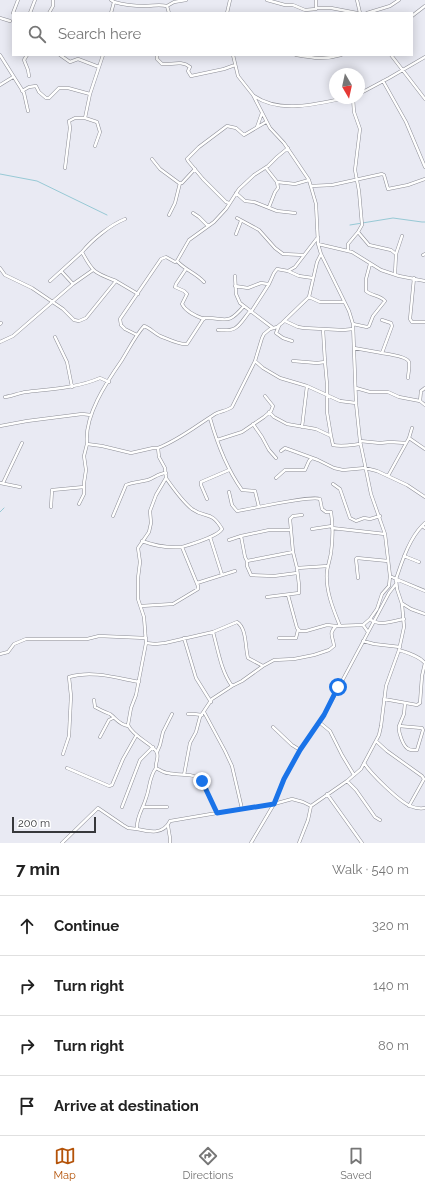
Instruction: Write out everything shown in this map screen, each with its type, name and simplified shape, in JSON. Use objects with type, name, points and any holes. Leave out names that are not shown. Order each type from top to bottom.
[{"type":"street","points":[[13,12],[18,0]]},
{"type":"street","points":[[30,12],[35,0]]},
{"type":"street","points":[[50,12],[53,6],[53,0]]},
{"type":"street","points":[[111,12],[112,1],[128,6],[145,6],[154,4],[168,6],[174,2],[186,0]]},
{"type":"street","points":[[227,12],[230,0]]},
{"type":"street","points":[[267,0],[285,5],[293,5],[305,10],[315,10],[317,8],[352,12]]},
{"type":"street","points":[[316,0],[317,8]]},
{"type":"street","points":[[357,0],[360,12]]},
{"type":"street","points":[[372,12],[390,6],[399,0]]},
{"type":"street","points":[[168,6],[169,12]]},
{"type":"street","points":[[413,15],[425,6]]},
{"type":"street","points":[[0,18],[10,21]]},
{"type":"street","points":[[0,55],[22,91],[28,111]]},
{"type":"street","points":[[27,56],[24,60],[29,76]]},
{"type":"street","points":[[61,56],[70,62],[78,59],[99,67]]},
{"type":"street","points":[[85,118],[90,94],[103,56]]},
{"type":"street","points":[[157,56],[157,59],[162,64],[181,63],[189,66],[188,71],[191,76],[234,65]]},
{"type":"street","points":[[232,56],[238,76],[253,95],[266,122],[274,134],[288,148],[309,180],[316,204],[319,248],[343,302],[349,311],[353,324],[356,403],[360,442],[371,494],[380,516],[385,534],[390,576],[389,586],[382,594],[377,609],[370,619],[363,625],[327,625],[306,631],[298,630]]},
{"type":"street","points":[[301,56],[316,59],[338,56]]},
{"type":"street","points":[[392,56],[425,99]]},
{"type":"street","points":[[365,91],[424,59]]},
{"type":"street","points":[[0,85],[14,76]]},
{"type":"street","points":[[383,81],[406,122],[425,167]]},
{"type":"street","points":[[22,91],[36,86],[39,92],[47,98],[59,88],[68,88],[90,94]]},
{"type":"street","points":[[253,95],[268,104],[300,106],[329,101]]},
{"type":"street","points":[[348,251],[348,244],[358,232],[361,223],[355,170],[360,129],[354,112],[354,104]]},
{"type":"street","points":[[257,127],[262,113]]},
{"type":"street","points":[[65,168],[69,121],[75,118],[85,118],[97,122],[100,132],[95,146]]},
{"type":"street","points":[[229,203],[220,196],[187,160],[189,155],[227,126],[236,128],[244,135],[266,122]]},
{"type":"street","points":[[177,261],[189,240],[210,225],[226,209],[236,193],[247,180],[266,168],[288,148]]},
{"type":"street","points":[[152,159],[160,169],[175,181],[180,183]]},
{"type":"street","points":[[266,168],[277,182],[278,188],[274,192],[269,207]]},
{"type":"street","points":[[169,215],[175,203],[180,183],[195,169]]},
{"type":"street","points":[[311,186],[332,185],[384,175],[388,189],[408,185],[425,179]]},
{"type":"street","points":[[277,182],[295,184],[309,180]]},
{"type":"street","points":[[236,193],[245,201],[254,202],[277,211],[295,213]]},
{"type":"street","points":[[193,213],[200,217],[207,225],[210,225]]},
{"type":"street","points":[[237,218],[259,230],[275,248],[283,254],[304,255]]},
{"type":"street","points":[[50,281],[62,272],[87,246],[110,227],[125,219]]},
{"type":"street","points":[[236,234],[241,221]]},
{"type":"street","points":[[358,232],[369,245],[391,250],[396,254]]},
{"type":"street","points":[[395,274],[396,254],[402,236]]},
{"type":"street","points":[[288,271],[295,267],[318,237]]},
{"type":"street","points":[[318,244],[348,251],[381,270],[425,281]]},
{"type":"street","points":[[319,248],[326,246]]},
{"type":"street","points":[[82,252],[93,270],[138,294]]},
{"type":"street","points":[[87,444],[131,453],[158,448],[181,437],[232,406],[255,361],[262,338],[267,331],[279,326],[285,321],[309,297],[317,262],[321,254]]},
{"type":"street","points":[[138,335],[125,329],[121,325],[120,318],[161,259],[166,257],[175,262],[177,261],[186,269],[196,274],[204,282]]},
{"type":"street","points":[[353,324],[367,327],[369,326],[373,316],[385,301],[382,298],[366,291],[366,279],[370,264]]},
{"type":"street","points":[[0,268],[5,275],[32,288],[63,309],[74,320],[79,321],[86,318],[116,281]]},
{"type":"street","points":[[186,269],[175,287],[187,294],[182,304],[183,307],[191,314],[204,319]]},
{"type":"street","points":[[218,330],[232,330],[239,325],[250,311],[277,269],[288,271],[299,276],[313,278]]},
{"type":"street","points":[[0,342],[13,336],[73,284],[93,270]]},
{"type":"street","points":[[62,272],[73,284]]},
{"type":"street","points":[[235,276],[235,286],[238,298],[244,306],[273,328]]},
{"type":"street","points":[[414,278],[410,319],[412,322],[425,322]]},
{"type":"street","points":[[235,286],[248,288],[261,283],[268,284]]},
{"type":"street","points":[[309,297],[320,302],[343,302]]},
{"type":"street","points":[[79,504],[84,494],[86,470],[84,456],[91,415],[116,368],[144,326],[159,335],[178,343],[187,344],[204,318],[209,317],[214,319],[229,320],[244,306]]},
{"type":"street","points":[[382,320],[391,323],[392,326],[382,353]]},
{"type":"street","points":[[285,321],[298,327],[343,330],[353,329]]},
{"type":"street","points":[[279,326],[276,333],[283,338],[292,341]]},
{"type":"street","points":[[323,329],[327,412],[333,445],[344,446],[360,442],[406,443]]},
{"type":"street","points":[[55,337],[67,362],[72,387]]},
{"type":"street","points":[[354,348],[392,354],[407,359],[409,362],[408,378]]},
{"type":"street","points":[[255,361],[263,368],[280,378],[307,386],[340,401],[356,403]]},
{"type":"street","points":[[293,361],[316,363],[325,362]]},
{"type":"street","points":[[5,397],[28,392],[72,387],[100,378],[108,382]]},
{"type":"street","points":[[302,427],[307,386]]},
{"type":"street","points":[[356,388],[370,392],[388,392],[420,401],[425,405]]},
{"type":"street","points":[[420,401],[421,391],[425,388]]},
{"type":"street","points":[[218,440],[242,432],[269,412],[273,406],[265,396]]},
{"type":"street","points":[[269,412],[274,417],[287,424],[316,429],[331,436]]},
{"type":"street","points":[[0,426],[82,414],[91,415]]},
{"type":"street","points":[[210,418],[229,470],[242,490],[255,492],[259,507]]},
{"type":"street","points":[[253,424],[269,450],[276,458]]},
{"type":"street","points":[[388,476],[409,438],[412,428]]},
{"type":"street","points":[[409,438],[425,448]]},
{"type":"street","points":[[20,487],[2,483],[22,443]]},
{"type":"street","points":[[128,726],[139,682],[146,643],[144,617],[138,599],[140,562],[138,550],[139,545],[150,527],[150,511],[156,495],[166,478],[166,473],[159,457],[158,448]]},
{"type":"street","points":[[281,451],[285,448],[340,470],[365,468],[377,471],[407,485],[425,498]]},
{"type":"street","points":[[276,478],[285,470],[305,470],[312,458]]},
{"type":"street","points":[[207,499],[201,485],[202,482],[229,470]]},
{"type":"street","points":[[113,516],[117,509],[120,496],[126,485],[166,473]]},
{"type":"street","points":[[142,541],[165,546],[182,547],[194,544],[222,530],[218,522],[212,516],[200,513],[191,508],[166,478]]},
{"type":"street","points":[[333,484],[340,489],[352,520],[356,521],[364,518],[380,516]]},
{"type":"street","points":[[52,507],[52,490],[84,487]]},
{"type":"street","points":[[229,492],[232,505],[236,511],[319,498],[322,509],[326,512],[331,512],[331,554],[328,566],[328,588],[340,626]]},
{"type":"street","points":[[267,597],[299,593],[297,568],[290,530],[291,517],[302,515]]},
{"type":"street","points":[[300,842],[308,820],[311,806],[354,775],[364,763],[376,741],[381,726],[386,686],[400,648],[404,627],[402,604],[396,579],[404,556],[415,534],[424,527],[425,523]]},
{"type":"street","points":[[312,529],[332,527],[385,534]]},
{"type":"street","points":[[229,540],[269,530],[290,530]]},
{"type":"street","points":[[241,536],[247,561],[246,566],[250,575],[274,576],[297,573]]},
{"type":"street","points":[[210,537],[222,575]]},
{"type":"street","points":[[141,606],[173,604],[198,589],[197,583],[182,547]]},
{"type":"street","points":[[247,561],[293,552]]},
{"type":"street","points":[[404,556],[419,562]]},
{"type":"street","points":[[358,578],[357,558],[388,561]]},
{"type":"street","points":[[297,568],[328,566]]},
{"type":"street","points":[[197,583],[235,571]]},
{"type":"street","points":[[390,576],[425,591]]},
{"type":"street","points":[[251,843],[274,804],[284,779],[300,750],[324,715],[388,593],[396,584]]},
{"type":"street","points":[[279,638],[296,638],[298,630],[288,595]]},
{"type":"street","points":[[402,604],[425,614]]},
{"type":"street","points":[[370,619],[373,622],[380,623],[404,619]]},
{"type":"street","points":[[146,643],[160,644],[213,632],[234,622],[240,624],[244,634],[248,658],[263,666]]},
{"type":"street","points":[[363,625],[368,632]]},
{"type":"street","points":[[184,775],[190,743],[196,732],[198,723],[210,702],[232,686],[274,660],[294,659],[329,650],[334,646],[331,634],[336,626]]},
{"type":"street","points":[[213,632],[220,662],[227,680],[232,686]]},
{"type":"street","points":[[0,654],[8,652],[14,644],[26,639],[87,639],[99,636],[146,638]]},
{"type":"street","points":[[184,638],[196,678],[210,702]]},
{"type":"street","points":[[364,641],[400,648],[424,661],[425,663],[420,703],[417,705],[384,699]]},
{"type":"street","points":[[63,754],[69,736],[71,696],[69,678],[83,675],[104,675],[139,682]]},
{"type":"street","points":[[94,700],[95,707],[112,715],[113,718],[121,724],[128,726],[136,736],[153,747],[157,752]]},
{"type":"street","points":[[399,726],[422,728],[423,730],[417,750],[410,750],[407,748],[399,730],[399,726],[404,714],[405,703]]},
{"type":"street","points":[[204,712],[232,766],[242,809]]},
{"type":"street","points":[[137,829],[139,812],[146,798],[150,779],[156,768],[157,752],[163,732],[172,714]]},
{"type":"street","points":[[188,714],[202,715]]},
{"type":"street","points":[[100,737],[109,720],[113,718]]},
{"type":"street","points":[[319,722],[330,731],[354,775]]},
{"type":"street","points":[[273,726],[292,745],[300,750]]},
{"type":"street","points":[[66,768],[112,786],[123,759],[136,736]]},
{"type":"street","points":[[376,741],[424,779],[409,806]]},
{"type":"street","points":[[122,807],[140,760],[153,747]]},
{"type":"street","points":[[364,763],[383,785],[409,806],[420,809],[425,808]]},
{"type":"street","points":[[156,768],[167,773],[199,777],[213,802],[217,813]]},
{"type":"street","points":[[347,781],[362,797],[375,817],[380,820]]},
{"type":"street","points":[[327,794],[362,843]]},
{"type":"street","points":[[62,843],[98,808],[128,828],[151,832],[159,831],[168,826],[170,821],[274,804],[292,799],[311,806]]},
{"type":"street","points":[[142,807],[167,807]]},
{"type":"street","points":[[168,826],[170,843]]},
{"type":"waterway","points":[[0,174],[37,181],[107,215]]},
{"type":"waterway","points":[[350,225],[393,218],[425,222]]},
{"type":"waterway","points":[[0,512],[4,508]]},
{"type":"route","points":[[202,781],[217,813],[228,810],[274,804],[284,779],[300,750],[324,715],[338,687]]}]
